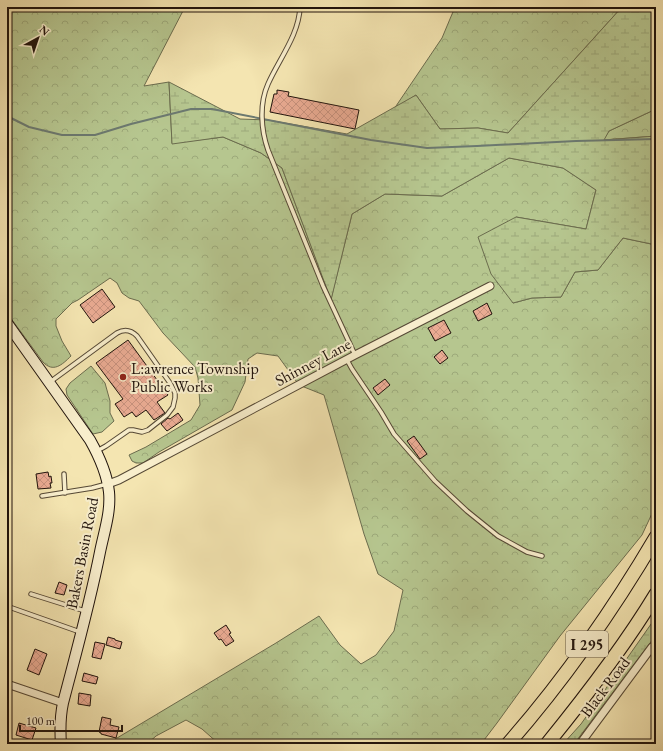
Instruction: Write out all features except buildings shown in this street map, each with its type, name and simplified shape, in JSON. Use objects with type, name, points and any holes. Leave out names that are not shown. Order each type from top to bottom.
[{"type":"highway","name":"I 295","points":[[508,744],[586,646],[619,597],[656,537]]},
{"type":"highway","name":"I 295","points":[[547,744],[623,645],[656,594]]},
{"type":"main road","name":"Bakers Basin Road","points":[[7,323],[90,440],[103,466],[108,484],[108,512],[98,562],[63,703],[60,729],[62,744]]},
{"type":"street","name":"Shinney Lane","points":[[108,484],[119,480],[355,355],[490,286]]},
{"type":"street","name":"Black Road","points":[[580,744],[652,647]]},
{"type":"street","points":[[7,684],[63,703]]},
{"type":"lane","points":[[300,7],[296,27],[268,84],[264,102],[264,135],[268,150],[323,286],[355,355]]},
{"type":"lane","points":[[49,382],[117,333],[126,331],[135,335],[170,383],[175,392],[175,398],[173,407],[167,415],[148,430],[142,432],[129,430],[96,451]]},
{"type":"lane","points":[[347,360],[394,434],[435,481],[467,511],[498,536],[526,552],[542,556]]},
{"type":"lane","points":[[64,474],[65,493]]},
{"type":"lane","points":[[42,496],[108,484]]},
{"type":"lane","points":[[31,594],[86,612]]},
{"type":"lane","points":[[7,608],[12,608],[81,632]]},
{"type":"green space","points":[[7,7],[185,7],[144,86],[169,82],[172,143],[223,137],[261,153],[282,168],[331,299],[352,214],[385,194],[442,196],[509,158],[563,168],[596,190],[586,229],[516,217],[513,303],[532,298],[561,297],[575,272],[598,270],[623,238],[656,245],[656,505],[642,535],[560,636],[481,744],[219,744],[202,729],[186,720],[156,736],[147,744],[107,744],[319,616],[340,645],[361,664],[376,655],[394,631],[403,590],[378,574],[364,534],[324,395],[299,385],[278,356],[257,353],[248,359],[245,382],[232,410],[159,452],[143,463],[136,463],[132,461],[129,455],[146,447],[191,420],[200,405],[198,378],[195,367],[163,333],[139,301],[129,298],[122,293],[117,283],[110,278],[72,303],[56,319],[56,326],[62,341],[71,356],[61,365],[54,367],[50,367],[43,362],[7,313]]},
{"type":"green space","points":[[455,7],[622,7],[508,133],[478,128],[440,129],[416,95],[394,109],[442,38]]},
{"type":"green space","points":[[622,7],[656,7],[656,109],[609,131],[604,140],[656,136],[656,245],[623,238],[598,270],[575,272],[561,297],[532,298],[513,303],[491,274],[478,237],[516,217],[586,229],[596,190],[563,168],[509,158],[442,196],[385,194],[352,214],[331,300],[282,168],[261,153],[223,137],[172,144],[169,82],[240,119],[268,120],[347,134],[416,95],[440,129],[478,128],[508,133]]},
{"type":"green space","points":[[656,109],[656,136],[603,140],[609,131]]},
{"type":"green space","points":[[91,366],[105,383],[110,401],[110,413],[114,421],[102,432],[93,434],[67,395],[66,389],[70,383]]},
{"type":"green space","points":[[656,617],[656,635],[574,744],[563,744],[581,724]]},
{"type":"waterway","points":[[7,116],[29,127],[62,135],[95,135],[131,124],[191,109],[212,109],[371,140],[427,148],[656,139]]},
{"type":"place","name":"L:awrence Township Public Works","points":[[123,377]]}]
